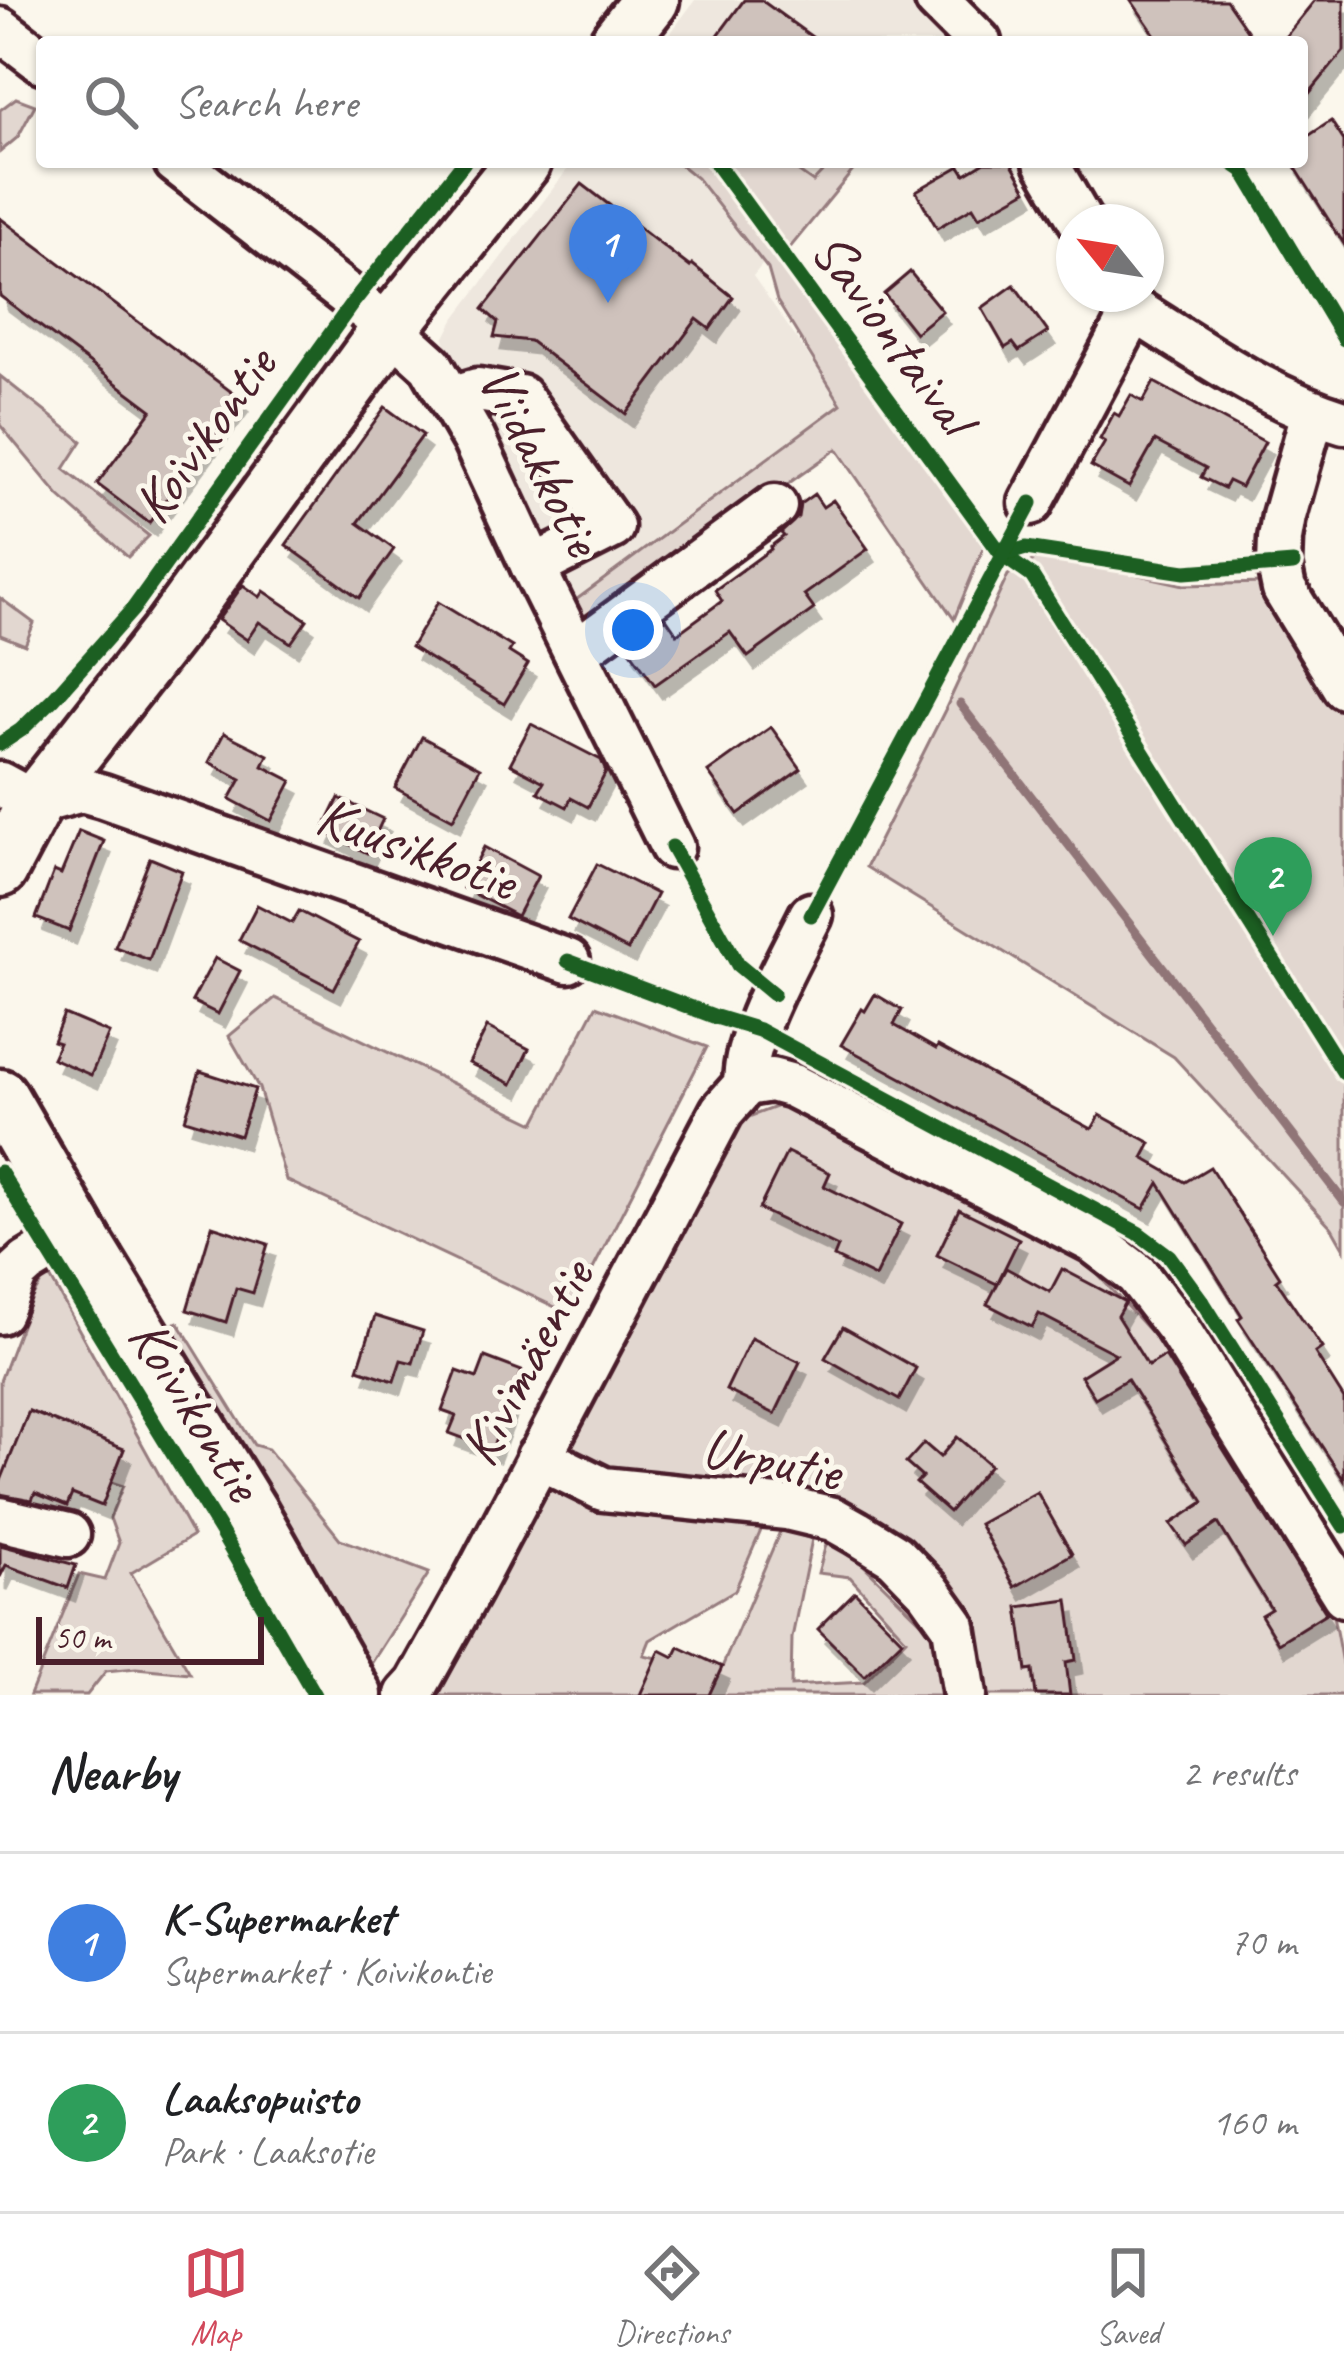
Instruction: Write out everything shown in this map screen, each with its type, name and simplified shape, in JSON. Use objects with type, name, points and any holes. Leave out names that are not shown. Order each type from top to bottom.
[{"type":"main road","points":[[623,36],[651,0]]},
{"type":"main road","name":"Koivikontie","points":[[0,869],[18,793],[169,632],[390,328],[518,168]]},
{"type":"main road","name":"Koivikontie","points":[[0,1097],[354,1695]]},
{"type":"street","points":[[937,0],[973,36]]},
{"type":"street","points":[[0,29],[36,56]]},
{"type":"street","name":"Viidakkotie","points":[[184,168],[430,364],[475,440],[672,848]]},
{"type":"street","points":[[1050,168],[1070,204]]},
{"type":"street","points":[[1030,503],[1124,312]]},
{"type":"street","points":[[1144,312],[1261,389],[1328,417],[1284,516],[1279,565],[1284,589],[1344,687]]},
{"type":"street","points":[[451,398],[478,391],[520,397],[612,526],[533,567]]},
{"type":"street","points":[[575,652],[775,506]]},
{"type":"street","name":"Kuusikkotie","points":[[18,793],[82,790],[104,796],[568,961]]},
{"type":"street","points":[[812,915],[772,994],[744,1070],[746,1084],[771,1080],[793,1086],[1093,1241],[1136,1274],[1178,1327],[1344,1595]]},
{"type":"street","name":"Kivimäentie","points":[[407,1695],[470,1589],[722,1111],[746,1084]]},
{"type":"street","points":[[5,1283],[27,1263],[78,1232]]},
{"type":"street","name":"Urputie","points":[[538,1456],[603,1489],[787,1508],[833,1519],[895,1556],[929,1591],[954,1626],[965,1695]]},
{"type":"street","points":[[0,1520],[68,1535]]},
{"type":"shaded area","points":[[695,0],[927,0],[955,23],[945,36],[668,36]]},
{"type":"shaded area","points":[[16,98],[35,105],[18,137],[0,152],[0,110]]},
{"type":"shaded area","points":[[568,168],[839,168],[753,276],[842,404],[565,608],[524,527],[444,339]]},
{"type":"shaded area","points":[[684,168],[793,168],[813,182],[826,168],[855,168],[788,250],[985,544],[954,619],[837,449],[576,634],[565,608],[841,404],[777,301],[768,269]]},
{"type":"shaded area","points":[[0,376],[82,441],[64,469],[149,536],[128,557],[59,496],[0,425]]},
{"type":"shaded area","points":[[1044,554],[1184,585],[1265,583],[1344,715],[1344,1249],[1332,1228],[1174,1057],[866,867],[1008,575]]},
{"type":"shaded area","points":[[0,598],[34,623],[25,645],[0,635]]},
{"type":"shaded area","points":[[275,998],[535,1123],[596,1006],[707,1047],[570,1314],[286,1180],[259,1088],[229,1036]]},
{"type":"shaded area","points":[[794,1100],[1077,1252],[1154,1336],[1333,1615],[1344,1695],[970,1695],[949,1585],[867,1511],[776,1496],[735,1590],[650,1640],[644,1655],[720,1672],[781,1529],[812,1539],[792,1638],[791,1686],[864,1682],[906,1639],[850,1577],[818,1573],[827,1541],[851,1553],[938,1638],[948,1695],[439,1695],[735,1122]]},
{"type":"shaded area","points":[[45,1277],[51,1279],[193,1536],[131,1573],[190,1673],[136,1668],[106,1671],[87,1695],[30,1695],[79,1574],[105,1580],[119,1543],[110,1518],[123,1486],[111,1482],[124,1449],[29,1411],[0,1483],[0,1381],[31,1299]]},
{"type":"shaded area","points":[[178,1322],[254,1445],[268,1449],[340,1539],[429,1573],[369,1667],[319,1596],[159,1331]]},
{"type":"building","points":[[744,0],[761,0],[811,36],[717,36]]},
{"type":"building","points":[[1131,0],[1226,0],[1251,36],[1156,36]]},
{"type":"building","points":[[1315,0],[1344,0],[1344,51],[1308,95],[1308,36],[1286,36]]},
{"type":"building","points":[[1331,121],[1344,141],[1344,244],[1296,168],[1308,168],[1308,136]]},
{"type":"building","points":[[956,168],[965,174],[975,168],[1014,168],[1027,190],[979,217],[973,207],[937,228],[916,191]]},
{"type":"building","points":[[582,184],[733,297],[710,329],[697,319],[626,414],[530,341],[494,337],[498,322],[483,309]]},
{"type":"building","points":[[0,218],[241,399],[149,523],[97,484],[152,410],[0,296]]},
{"type":"building","points":[[910,272],[942,311],[915,333],[884,294]]},
{"type":"building","points":[[1014,285],[1048,332],[1019,351],[1013,343],[1005,348],[982,308]]},
{"type":"building","points":[[1154,382],[1265,442],[1241,487],[1228,481],[1224,488],[1201,477],[1206,468],[1155,441],[1129,487],[1091,466],[1114,413],[1119,416],[1131,395],[1143,402]]},
{"type":"building","points":[[385,407],[423,435],[358,523],[394,549],[359,598],[286,545]]},
{"type":"building","points":[[814,494],[823,507],[833,500],[868,549],[804,595],[814,609],[748,657],[730,632],[655,685],[627,646],[666,618],[677,634],[722,601],[715,590],[771,549],[798,517],[800,504]]},
{"type":"building","points":[[243,585],[260,597],[264,591],[307,620],[291,643],[259,622],[247,640],[218,620]]},
{"type":"building","points":[[438,602],[512,647],[509,652],[528,664],[504,704],[411,647]]},
{"type":"building","points":[[531,724],[601,760],[606,772],[588,807],[571,798],[567,807],[538,792],[544,782],[510,764]]},
{"type":"building","points":[[771,727],[801,769],[738,814],[708,772]]},
{"type":"building","points":[[224,733],[268,755],[263,766],[292,781],[271,821],[230,799],[241,779],[209,762]]},
{"type":"building","points":[[422,737],[480,768],[453,819],[395,788]]},
{"type":"building","points":[[339,798],[383,819],[367,853],[323,831]]},
{"type":"building","points":[[79,831],[104,841],[69,931],[36,918],[54,871],[61,874]]},
{"type":"building","points":[[484,847],[538,876],[517,916],[463,888]]},
{"type":"building","points":[[150,858],[182,871],[149,960],[115,947]]},
{"type":"building","points":[[597,864],[657,894],[628,950],[568,919]]},
{"type":"building","points":[[257,905],[292,923],[299,911],[359,942],[334,989],[239,940]]},
{"type":"building","points":[[215,958],[240,971],[218,1014],[192,1001]]},
{"type":"building","points":[[875,994],[902,1010],[894,1025],[1092,1129],[1100,1115],[1151,1143],[1143,1158],[1185,1182],[1210,1167],[1322,1348],[1315,1353],[1344,1399],[1344,1480],[1238,1319],[1242,1316],[1159,1183],[1144,1209],[841,1045]]},
{"type":"building","points":[[64,1014],[109,1033],[91,1075],[52,1058]]},
{"type":"building","points":[[487,1027],[529,1049],[512,1084],[469,1063]]},
{"type":"building","points":[[200,1071],[255,1089],[240,1136],[185,1119]]},
{"type":"building","points":[[787,1152],[830,1173],[824,1186],[901,1224],[875,1277],[834,1257],[838,1247],[759,1209]]},
{"type":"building","points":[[959,1209],[1019,1239],[997,1284],[937,1255]]},
{"type":"building","points":[[212,1226],[268,1244],[253,1293],[236,1288],[226,1322],[187,1310]]},
{"type":"building","points":[[1006,1268],[1050,1292],[1062,1269],[1125,1302],[1117,1316],[1148,1366],[1165,1356],[1326,1613],[1278,1643],[1261,1615],[1271,1609],[1218,1523],[1186,1545],[1171,1524],[1204,1502],[1127,1379],[1095,1398],[1081,1376],[1116,1354],[1039,1314],[1032,1327],[987,1304]]},
{"type":"building","points":[[375,1316],[423,1331],[413,1363],[401,1360],[394,1381],[358,1369]]},
{"type":"building","points":[[843,1327],[916,1368],[899,1400],[825,1358]]},
{"type":"building","points":[[751,1338],[800,1362],[775,1414],[726,1390]]},
{"type":"building","points":[[485,1357],[522,1371],[492,1449],[449,1433],[456,1416],[442,1411],[457,1371],[477,1378]]},
{"type":"building","points":[[29,1411],[124,1449],[102,1506],[72,1494],[67,1506],[35,1493],[32,1500],[0,1494],[0,1483]]},
{"type":"building","points":[[957,1437],[990,1465],[949,1512],[916,1483],[922,1477],[906,1463],[924,1443],[940,1457]]},
{"type":"building","points":[[1037,1492],[1072,1554],[1015,1587],[979,1524]]},
{"type":"building","points":[[0,1545],[76,1565],[68,1588],[6,1565],[0,1577]]},
{"type":"building","points":[[855,1592],[902,1640],[865,1676],[818,1629]]},
{"type":"building","points":[[1068,1600],[1076,1660],[1066,1662],[1070,1695],[1036,1695],[1033,1670],[1027,1671],[1018,1607]]},
{"type":"building","points":[[679,1647],[722,1667],[709,1695],[640,1695],[660,1650],[674,1657]]},
{"type":"waterway","points":[[960,704],[1344,1202]]},
{"type":"cycle path","points":[[0,744],[54,698],[133,609],[354,301],[459,168]]},
{"type":"cycle path","name":"Saviontaival","points":[[719,168],[1002,555],[1032,576],[1344,1073]]},
{"type":"cycle path","points":[[1240,168],[1344,339]]},
{"type":"cycle path","points":[[811,915],[1031,503]]},
{"type":"cycle path","points":[[1002,555],[1026,548],[1185,572],[1293,564]]},
{"type":"cycle path","points":[[672,847],[738,965],[773,994]]},
{"type":"cycle path","points":[[568,961],[759,1030],[1138,1233],[1169,1256],[1204,1304],[1344,1526]]},
{"type":"cycle path","points":[[0,1172],[315,1695]]},
{"type":"place","name":"K-Supermarket","points":[[608,303]]},
{"type":"place","name":"Laaksopuisto","points":[[1273,936]]}]
